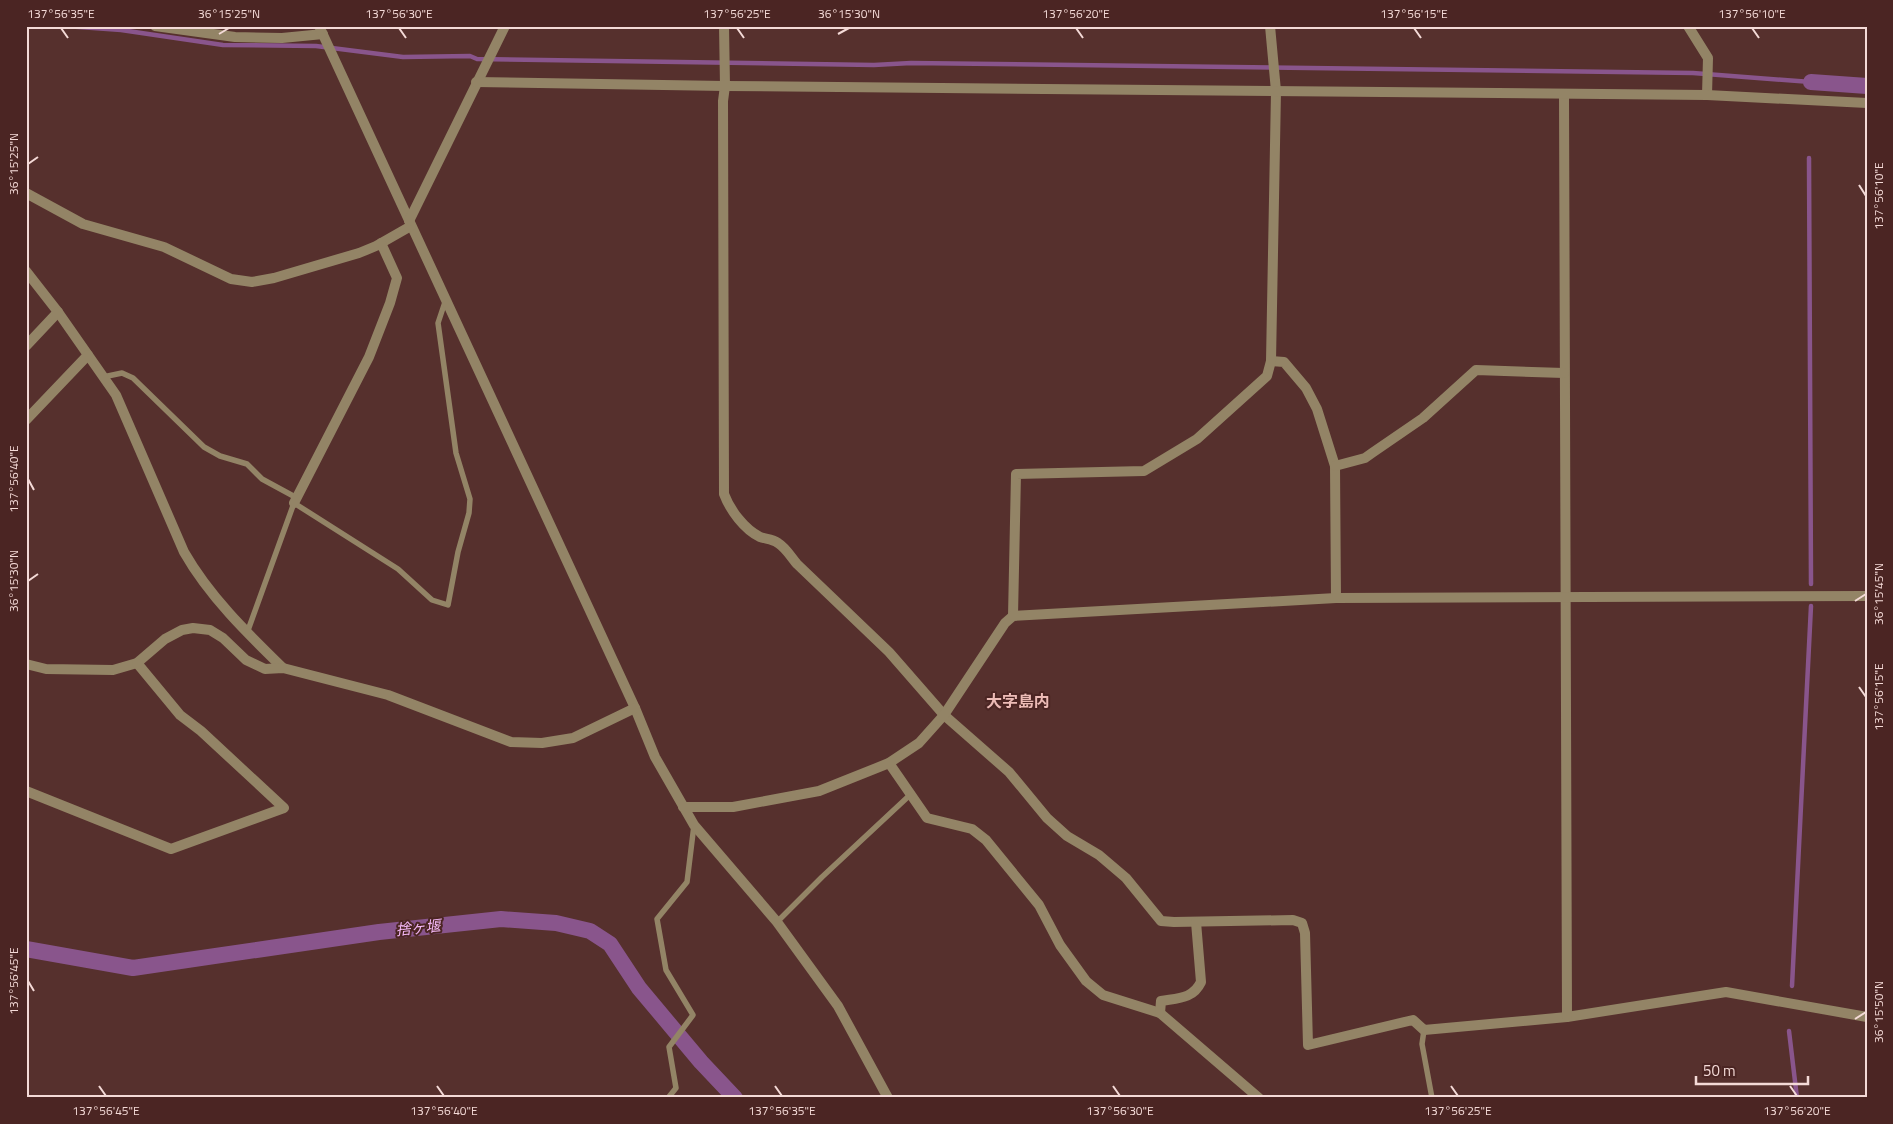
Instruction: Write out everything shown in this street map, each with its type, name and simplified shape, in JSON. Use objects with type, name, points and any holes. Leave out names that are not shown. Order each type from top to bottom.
[{"type":"street","points":[[155,26],[235,37],[282,38],[321,30],[635,708],[655,757],[694,825],[777,922],[838,1006],[888,1098]]},
{"type":"street","points":[[26,193],[83,224],[155,244],[231,279],[252,282],[274,278],[359,253],[380,243],[410,223],[476,82],[505,26]]},
{"type":"street","points":[[724,26],[724,494],[729,507],[750,530],[760,537],[776,541],[784,548],[796,564],[889,652],[944,715],[1009,772],[1047,818],[1067,836],[1099,855],[1126,878],[1161,921],[1293,920],[1302,923],[1305,934],[1308,1046],[1413,1020],[1424,1030],[1567,1017],[1726,992],[1867,1017]]},
{"type":"street","points":[[1013,616],[1016,474],[1144,472],[1197,439],[1267,376],[1271,361],[1276,91],[1270,26]]},
{"type":"street","points":[[1688,26],[1708,58],[1707,95]]},
{"type":"street","points":[[476,82],[1564,95],[1707,95],[1867,103]]},
{"type":"street","points":[[1564,95],[1567,1017]]},
{"type":"street","points":[[296,501],[369,357],[390,303],[396,278],[380,243]]},
{"type":"street","points":[[26,271],[58,312],[116,395],[194,569],[247,633],[283,668]]},
{"type":"street","points":[[26,346],[58,312]]},
{"type":"street","points":[[26,420],[88,354]]},
{"type":"street","points":[[1271,361],[1284,362],[1306,388],[1317,409],[1335,466],[1336,598]]},
{"type":"street","points":[[1335,466],[1365,458],[1380,448],[1423,418],[1476,370],[1564,374]]},
{"type":"street","points":[[683,807],[733,807],[819,791],[889,763],[919,743],[944,715],[1005,623],[1013,616],[1336,598],[1867,596]]},
{"type":"street","points":[[26,664],[46,669],[113,670],[137,663],[165,639],[182,630],[194,628],[210,630],[223,638],[246,660],[265,669],[283,668],[388,695],[511,742],[542,743],[573,738],[635,708]]},
{"type":"street","points":[[26,791],[171,849],[284,808],[180,715],[137,663]]},
{"type":"street","points":[[889,763],[927,818],[972,829],[986,840],[1039,905],[1060,945],[1086,981],[1103,995],[1160,1013],[1259,1098]]},
{"type":"street","points":[[1160,1013],[1161,1000],[1189,996],[1196,991],[1201,982],[1196,922]]},
{"type":"lane","points":[[103,377],[122,373],[133,378],[204,448],[220,456],[247,464],[262,479],[398,569],[432,600],[448,605],[458,552],[469,513],[470,499],[456,453],[438,323],[446,301]]},
{"type":"lane","points":[[247,633],[296,501]]},
{"type":"lane","points":[[777,922],[911,794]]},
{"type":"lane","points":[[668,1098],[676,1088],[669,1047],[693,1015],[666,970],[657,919],[687,882],[694,825]]},
{"type":"lane","points":[[1424,1030],[1422,1044],[1432,1098]]},
{"type":"waterway","points":[[65,26],[121,30],[223,45],[316,46],[403,57],[470,56],[477,59],[874,65],[911,63],[1693,73],[1811,82],[1811,87]]},
{"type":"waterway","points":[[1811,82],[1867,86]]},
{"type":"waterway","points":[[1809,158],[1811,584]]},
{"type":"waterway","points":[[1792,986],[1811,606]]},
{"type":"waterway","name":"捨ヶ堰","points":[[26,949],[133,968],[379,932],[501,919],[556,923],[590,931],[610,944],[639,988],[701,1062],[735,1098]]},
{"type":"waterway","points":[[1789,1031],[1797,1098]]},
{"type":"district","name":"大字島内","points":[[1018,701]]}]
